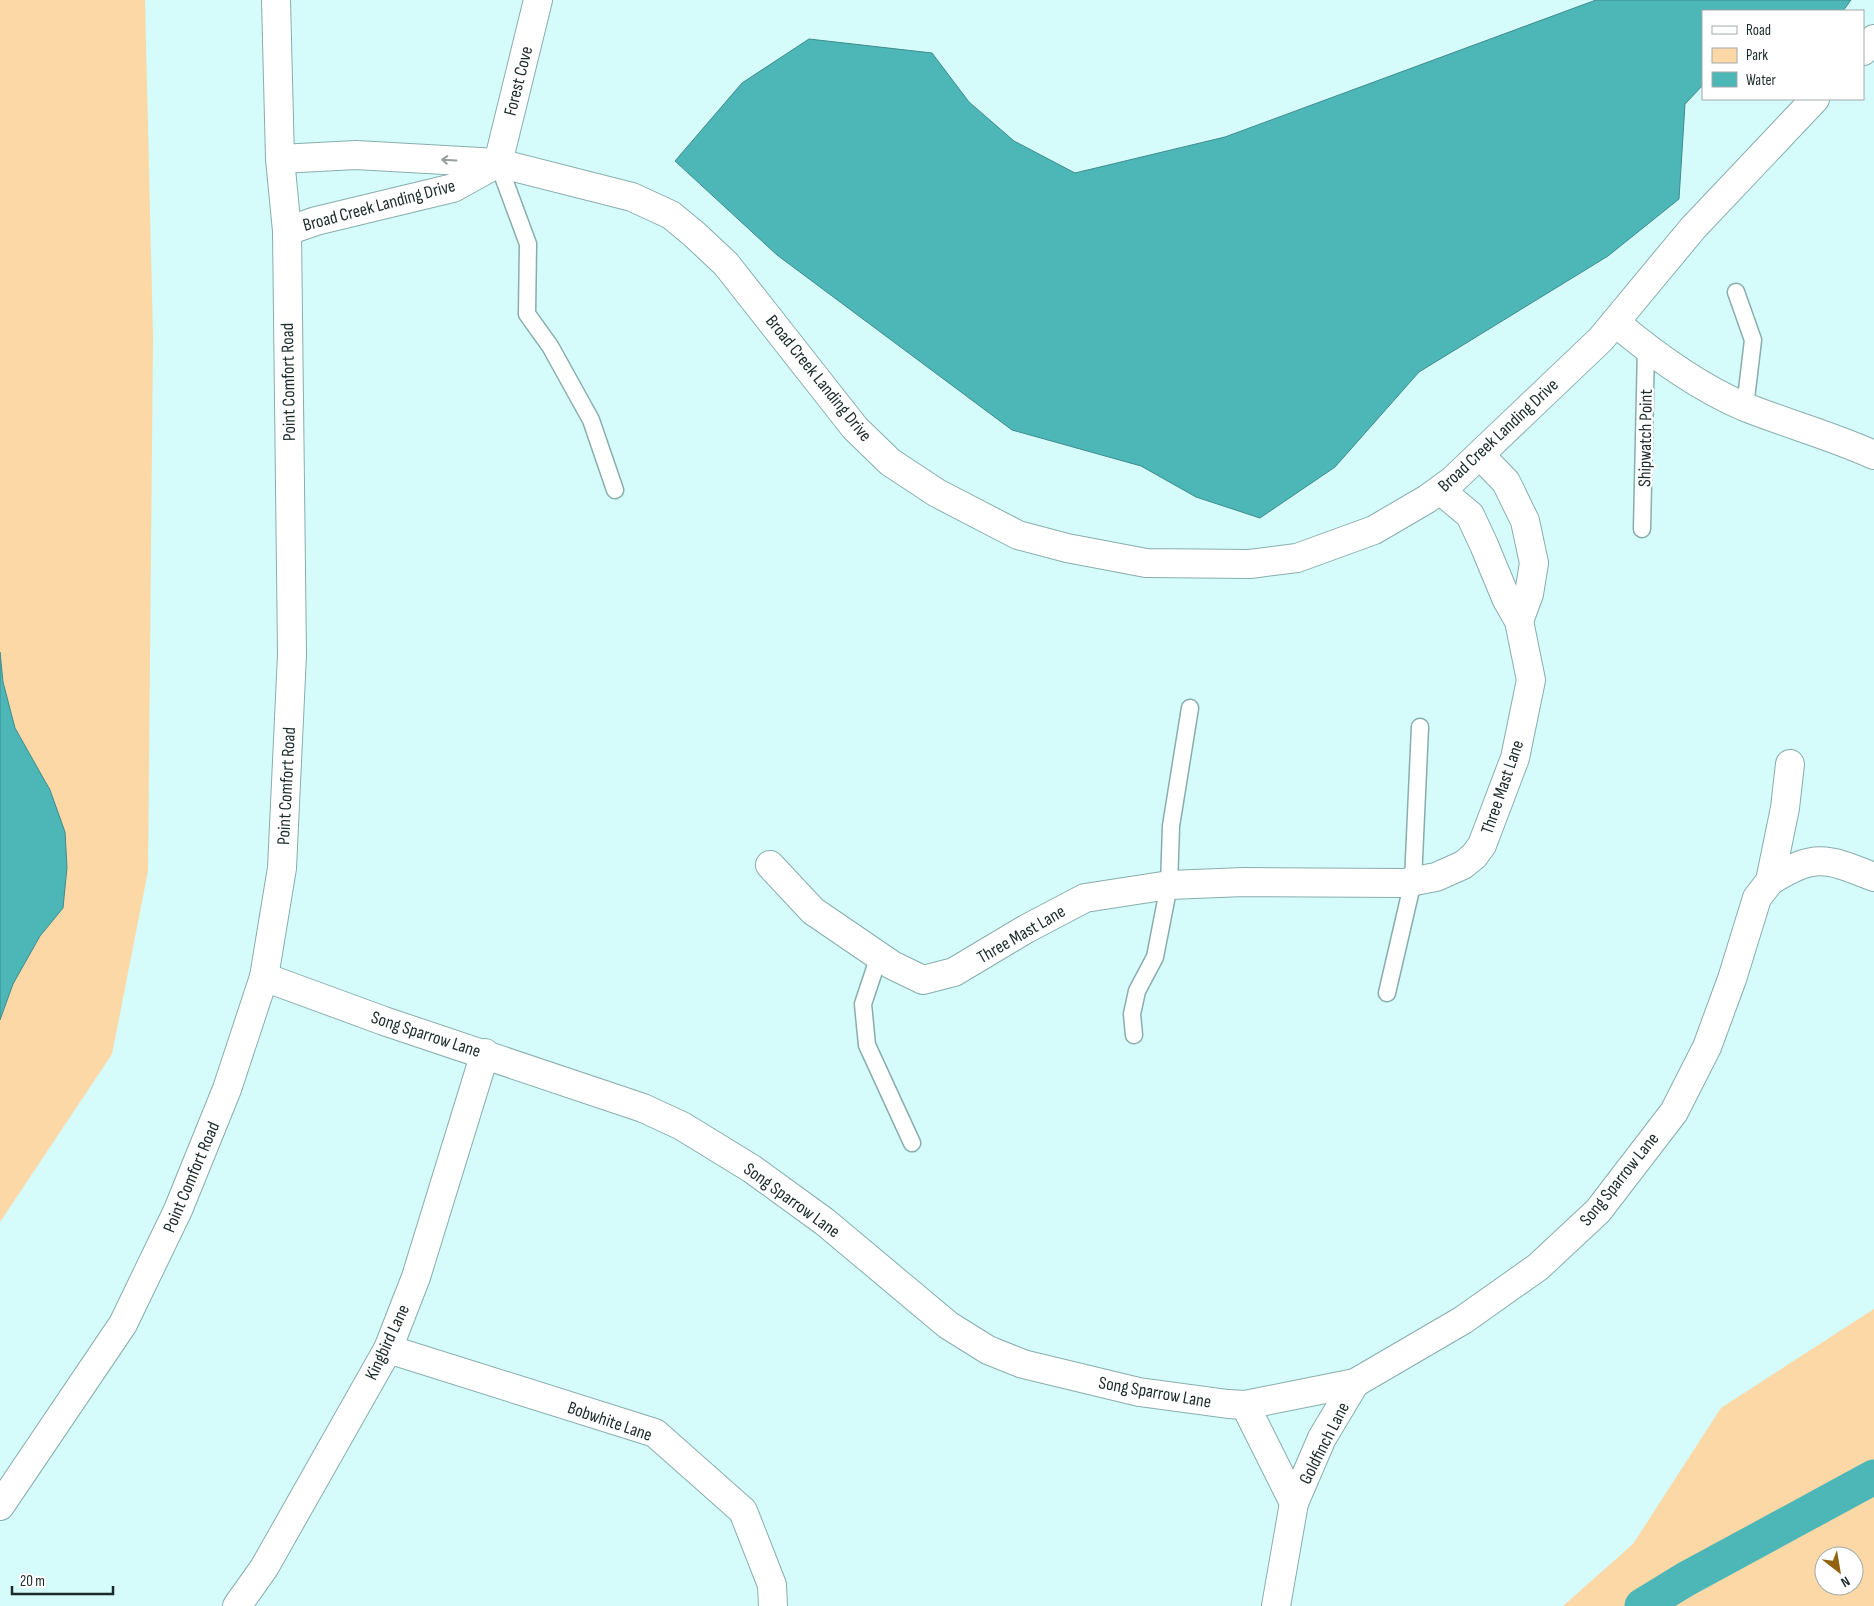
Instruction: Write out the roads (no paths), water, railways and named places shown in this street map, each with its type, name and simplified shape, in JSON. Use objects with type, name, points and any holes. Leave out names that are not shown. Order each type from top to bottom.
[{"type":"street","name":"Point Comfort Road","points":[[0,1506],[124,1324],[182,1202],[227,1089],[264,977],[282,868],[292,654],[286,231],[280,160],[276,0]]},
{"type":"street","name":"Forest Cove","points":[[498,163],[538,0]]},
{"type":"street","points":[[1864,50],[1874,40]]},
{"type":"street","name":"Broad Creek Landing Drive","points":[[280,160],[356,155],[498,163],[632,197],[671,215],[726,264],[855,428],[890,462],[936,494],[1018,535],[1067,548],[1146,563],[1250,564],[1297,558],[1366,533],[1440,490],[1601,339],[1693,228],[1814,100]]},
{"type":"street","name":"Broad Creek Landing Drive","points":[[286,231],[316,221],[453,188],[498,163]]},
{"type":"street","points":[[1615,322],[1646,348],[1714,392],[1745,407],[1874,455]]},
{"type":"street","points":[[1480,454],[1506,482],[1525,521],[1534,563],[1529,594],[1519,620]]},
{"type":"street","name":"Three Mast Lane","points":[[770,866],[813,911],[879,956],[923,980],[954,972],[1026,929],[1085,898],[1170,885],[1244,882],[1404,883],[1436,877],[1462,865],[1474,856],[1482,845],[1515,758],[1531,680],[1519,620],[1506,598],[1470,515],[1440,490]]},
{"type":"street","name":"Song Sparrow Lane","points":[[264,977],[384,1021],[484,1053],[643,1108],[682,1126],[759,1174],[824,1222],[948,1325],[988,1350],[1023,1364],[1139,1392],[1245,1405],[1355,1383],[1462,1320],[1530,1272],[1598,1212],[1674,1112],[1707,1047],[1732,979],[1757,898],[1770,881],[1785,808],[1790,764]]},
{"type":"street","points":[[1770,881],[1794,866],[1816,860],[1830,862],[1874,877]]},
{"type":"street","name":"Kingbird Lane","points":[[237,1606],[264,1568],[388,1349],[416,1277],[484,1053]]},
{"type":"street","name":"Bobwhite Lane","points":[[388,1349],[655,1433],[743,1511],[772,1584],[773,1606]]},
{"type":"street","name":"Goldfinch Lane","points":[[1276,1606],[1294,1503],[1322,1438],[1355,1383]]},
{"type":"street","name":"Goldfinch Lane","points":[[1245,1405],[1294,1503]]},
{"type":"lane","points":[[498,163],[528,244],[527,314],[550,346],[591,420],[615,490]]},
{"type":"lane","points":[[1736,292],[1753,340],[1745,407]]},
{"type":"lane","name":"Shipwatch Point","points":[[1642,529],[1646,348]]},
{"type":"lane","points":[[1134,1035],[1132,1014],[1136,990],[1155,957],[1170,885],[1171,826],[1190,708]]},
{"type":"lane","points":[[1387,993],[1413,881],[1420,728]]},
{"type":"lane","points":[[879,956],[863,1004],[868,1045],[912,1143]]},
{"type":"water","points":[[1596,0],[1851,0],[1844,10],[1702,10],[1702,86],[1685,104],[1679,199],[1608,256],[1419,372],[1335,467],[1260,518],[1196,497],[1141,466],[1012,430],[777,255],[675,161],[742,83],[809,39],[932,53],[969,102],[1014,141],[1075,173],[1225,137]]},
{"type":"water","points":[[0,652],[3,682],[15,728],[50,790],[65,832],[67,867],[63,908],[40,936],[13,984],[0,1020]]},
{"type":"waterway","points":[[1642,1606],[1686,1579],[1874,1477]]}]
